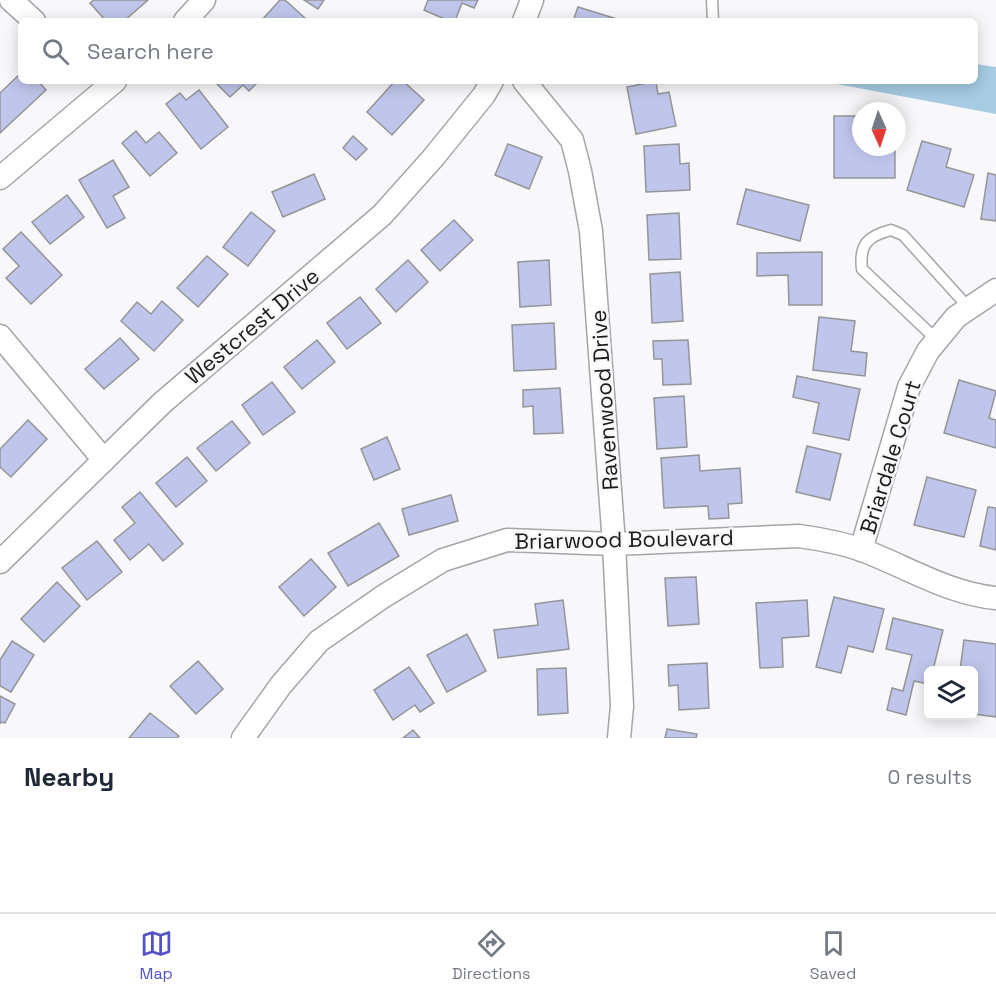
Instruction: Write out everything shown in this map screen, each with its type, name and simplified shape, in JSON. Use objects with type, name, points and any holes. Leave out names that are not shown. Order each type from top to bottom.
[{"type":"street","points":[[11,0],[31,18]]},
{"type":"street","points":[[188,18],[204,0]]},
{"type":"street","points":[[525,18],[532,0]]},
{"type":"street","points":[[0,178],[107,84]]},
{"type":"street","name":"Westcrest Drive","points":[[0,562],[162,403],[382,215],[433,158],[490,84]]},
{"type":"street","name":"Ravenwood Drive","points":[[526,84],[572,140],[591,231],[614,544],[622,706],[619,738]]},
{"type":"street","name":"Briardale Court","points":[[861,550],[909,387],[928,351],[956,317],[996,290]]},
{"type":"street","points":[[0,336],[104,460]]},
{"type":"street","name":"Briarwood Boulevard","points":[[243,738],[281,685],[319,642],[384,596],[443,560],[507,540],[614,544],[799,536],[825,540],[861,550],[939,583],[996,598]]},
{"type":"lane","points":[[712,0],[713,18]]},
{"type":"lane","points":[[937,340],[862,269],[860,255],[862,247],[879,233],[891,230],[903,236],[969,308]]},
{"type":"water","points":[[978,64],[996,67],[996,114],[837,84],[978,84]]},
{"type":"building","points":[[94,0],[148,0],[127,18],[103,18],[90,3]]},
{"type":"building","points":[[280,0],[285,0],[305,18],[264,18]]},
{"type":"building","points":[[304,0],[324,0],[318,9]]},
{"type":"building","points":[[428,0],[478,0],[474,8],[462,3],[456,18],[442,18],[424,10]]},
{"type":"building","points":[[578,7],[614,18],[574,18]]},
{"type":"building","points":[[18,76],[18,84],[41,84],[46,90],[0,133],[0,93]]},
{"type":"building","points":[[217,84],[256,84],[249,91],[243,85],[230,97]]},
{"type":"building","points":[[392,84],[406,84],[424,100],[392,135],[367,112]]},
{"type":"building","points":[[656,84],[658,94],[669,92],[676,126],[636,134],[627,87]]},
{"type":"building","points":[[199,90],[228,127],[201,149],[166,104],[180,93],[186,100]]},
{"type":"building","points":[[834,116],[852,116],[852,156],[895,156],[895,178],[834,178]]},
{"type":"building","points":[[136,131],[146,143],[159,132],[177,153],[150,176],[122,143]]},
{"type":"building","points":[[353,136],[367,149],[356,160],[343,148]]},
{"type":"building","points":[[922,141],[951,149],[946,167],[974,175],[964,207],[907,190]]},
{"type":"building","points":[[508,144],[542,157],[529,189],[495,175]]},
{"type":"building","points":[[679,144],[680,164],[689,163],[690,190],[646,192],[644,146]]},
{"type":"building","points":[[113,160],[129,187],[113,196],[125,218],[107,228],[79,180]]},
{"type":"building","points":[[988,173],[996,175],[996,221],[981,219]]},
{"type":"building","points":[[314,174],[325,199],[283,217],[272,192]]},
{"type":"building","points":[[746,189],[809,205],[800,241],[737,224]]},
{"type":"building","points":[[67,195],[84,217],[50,244],[32,222]]},
{"type":"building","points":[[251,212],[275,231],[248,266],[223,247]]},
{"type":"building","points":[[679,213],[681,259],[649,260],[647,215]]},
{"type":"building","points":[[454,220],[473,240],[440,271],[421,250]]},
{"type":"building","points":[[21,232],[62,275],[31,304],[6,278],[19,266],[3,249]]},
{"type":"building","points":[[822,252],[822,305],[789,305],[788,275],[757,276],[757,253]]},
{"type":"building","points":[[207,256],[228,274],[198,307],[177,288]]},
{"type":"building","points":[[408,260],[428,282],[396,312],[376,289]]},
{"type":"building","points":[[549,260],[551,305],[520,307],[518,262]]},
{"type":"building","points":[[680,272],[683,321],[652,323],[650,274]]},
{"type":"building","points":[[360,297],[381,323],[347,349],[327,323]]},
{"type":"building","points":[[162,301],[183,320],[154,351],[121,321],[137,302],[151,314]]},
{"type":"building","points":[[819,317],[855,321],[851,351],[867,353],[865,376],[813,370]]},
{"type":"building","points":[[554,323],[556,369],[514,371],[512,325]]},
{"type":"building","points":[[120,338],[139,359],[104,389],[85,369]]},
{"type":"building","points":[[317,340],[335,362],[302,389],[284,367]]},
{"type":"building","points":[[688,340],[691,384],[663,385],[662,359],[654,359],[653,341]]},
{"type":"building","points":[[797,376],[860,389],[849,440],[813,433],[819,403],[793,397]]},
{"type":"building","points":[[959,380],[996,391],[989,418],[996,420],[996,448],[944,433]]},
{"type":"building","points":[[272,382],[295,412],[263,435],[242,405]]},
{"type":"building","points":[[560,388],[563,433],[534,434],[533,406],[523,407],[523,390]]},
{"type":"building","points":[[684,396],[687,447],[657,449],[654,398]]},
{"type":"building","points":[[28,420],[47,439],[11,477],[0,467],[0,449]]},
{"type":"building","points":[[232,421],[250,443],[216,471],[197,448]]},
{"type":"building","points":[[387,437],[400,469],[374,480],[361,449]]},
{"type":"building","points":[[807,446],[841,454],[830,500],[796,492]]},
{"type":"building","points":[[699,455],[700,471],[740,468],[742,503],[728,504],[729,518],[709,519],[708,506],[664,508],[661,458]]},
{"type":"building","points":[[187,457],[207,481],[176,507],[156,483]]},
{"type":"building","points":[[927,477],[976,490],[964,537],[914,525]]},
{"type":"building","points":[[140,492],[183,544],[163,561],[149,544],[130,560],[114,540],[135,523],[122,507]]},
{"type":"building","points":[[451,495],[458,521],[409,535],[402,509]]},
{"type":"building","points":[[988,507],[996,508],[996,550],[980,546]]},
{"type":"building","points":[[379,523],[399,556],[348,586],[328,553]]},
{"type":"building","points":[[97,541],[122,572],[87,600],[62,568]]},
{"type":"building","points":[[311,559],[336,587],[304,616],[279,587]]},
{"type":"building","points":[[696,577],[699,624],[668,626],[665,578]]},
{"type":"building","points":[[57,582],[80,606],[44,642],[21,619]]},
{"type":"building","points":[[834,597],[884,609],[873,652],[848,646],[841,673],[816,667]]},
{"type":"building","points":[[563,600],[569,649],[498,658],[494,630],[538,625],[535,604]]},
{"type":"building","points":[[807,600],[809,636],[782,638],[783,667],[760,668],[756,603]]},
{"type":"building","points":[[893,618],[943,630],[934,666],[924,666],[924,683],[914,681],[906,715],[887,710],[892,688],[903,691],[912,655],[886,649]]},
{"type":"building","points":[[467,634],[486,671],[447,692],[427,655]]},
{"type":"building","points":[[964,640],[996,644],[996,717],[978,715],[978,666],[961,666]]},
{"type":"building","points":[[12,641],[34,655],[11,692],[0,686],[0,660]]},
{"type":"building","points":[[198,661],[223,689],[196,714],[170,686]]},
{"type":"building","points":[[707,663],[709,708],[679,710],[678,685],[669,686],[668,665]]},
{"type":"building","points":[[409,667],[434,703],[420,712],[415,705],[393,720],[374,690]]},
{"type":"building","points":[[566,668],[568,713],[538,715],[537,669]]},
{"type":"building","points":[[0,696],[15,704],[5,723],[0,724]]},
{"type":"building","points":[[150,713],[179,736],[177,738],[129,738]]},
{"type":"building","points":[[667,729],[697,734],[696,738],[665,738]]},
{"type":"building","points":[[413,730],[420,738],[403,738]]}]
